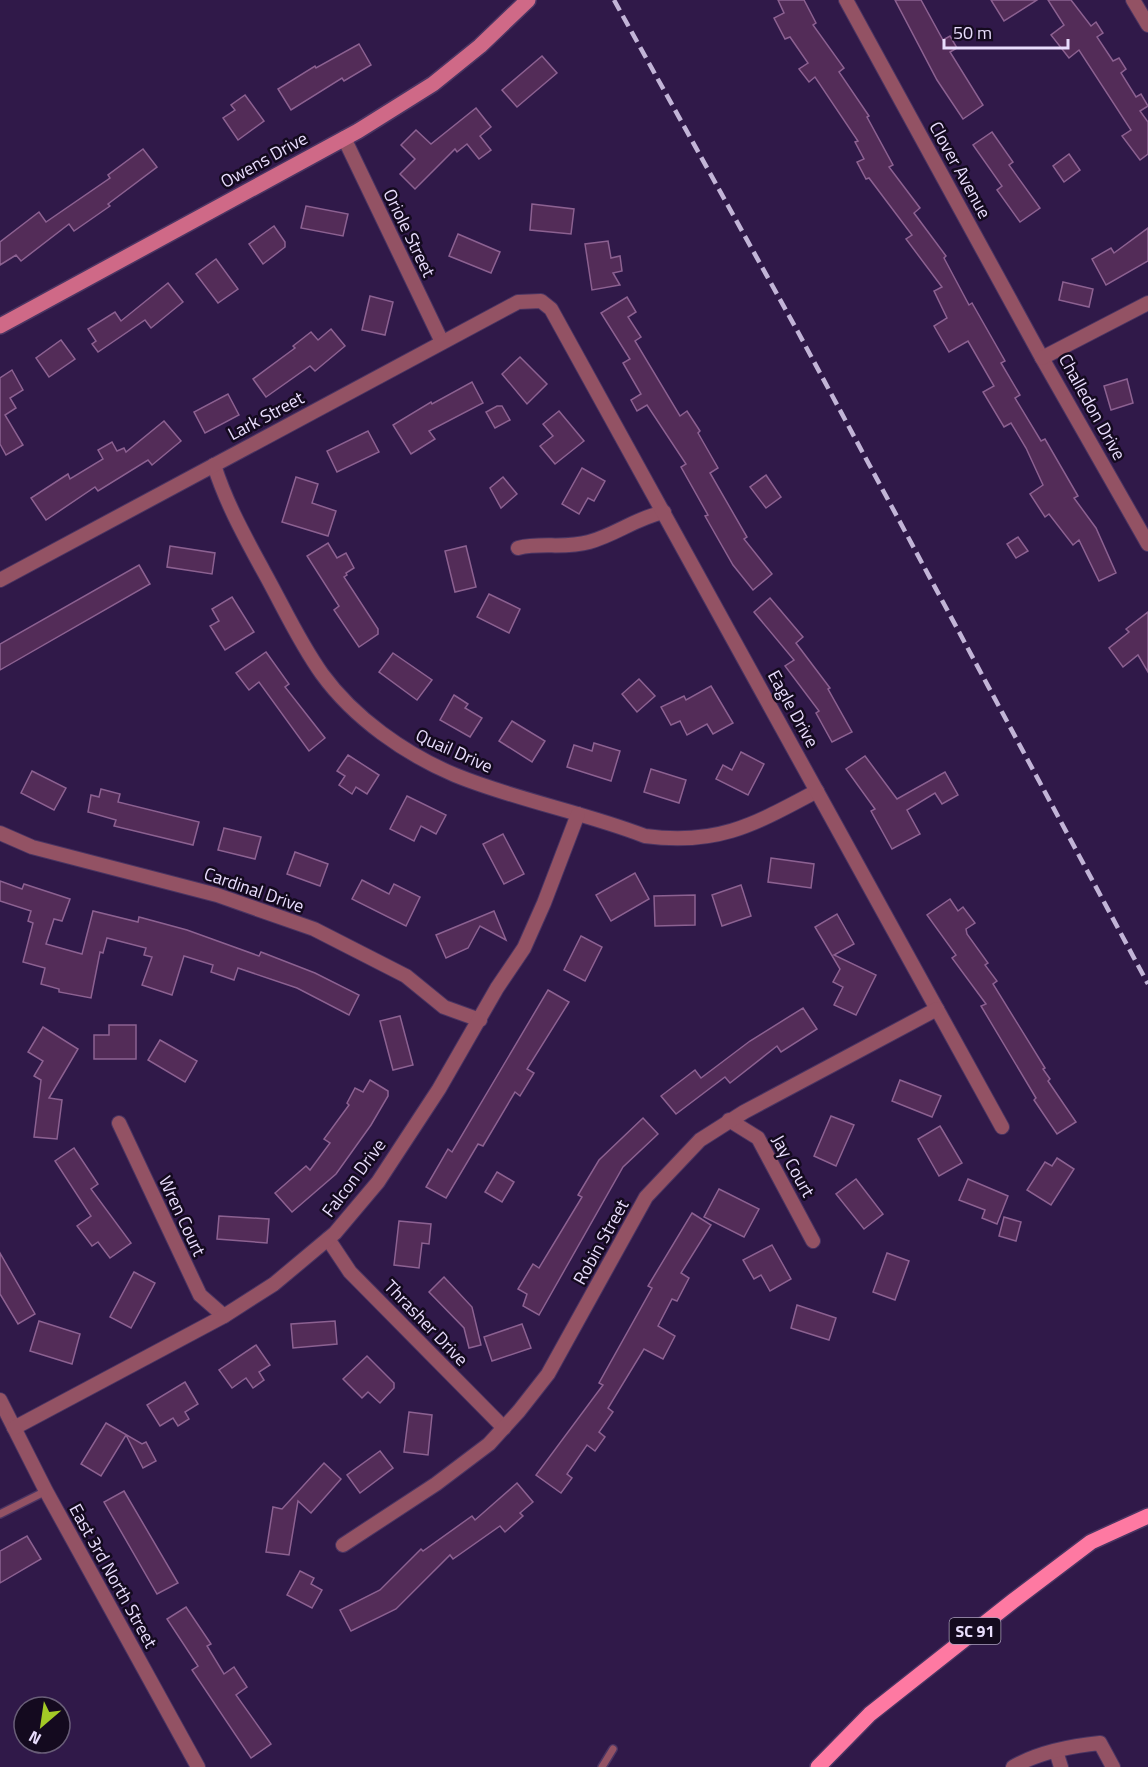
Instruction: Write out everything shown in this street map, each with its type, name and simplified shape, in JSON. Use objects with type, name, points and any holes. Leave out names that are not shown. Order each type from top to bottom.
[{"type":"main road","name":"SC 91","points":[[818,1767],[870,1714],[1013,1601],[1091,1542],[1148,1516]]},
{"type":"street","name":"Owens Drive","points":[[0,326],[344,138],[433,84],[480,46],[528,0]]},
{"type":"street","name":"Clover Avenue","points":[[846,0],[1042,358]]},
{"type":"street","points":[[1133,0],[1148,25]]},
{"type":"street","name":"Oriole Street","points":[[344,138],[442,342]]},
{"type":"street","name":"Lark Street","points":[[0,580],[518,302],[541,301],[551,309]]},
{"type":"street","name":"Challedon Drive","points":[[1148,303],[1042,358],[1148,544]]},
{"type":"street","name":"Eagle Drive","points":[[551,309],[1002,1127]]},
{"type":"street","name":"Quail Drive","points":[[214,465],[223,495],[290,622],[334,688],[380,731],[415,755],[453,774],[645,836],[692,839],[714,836],[753,825],[817,791]]},
{"type":"street","points":[[518,548],[530,545],[557,547],[590,542],[645,516],[664,512]]},
{"type":"street","name":"Falcon Drive","points":[[14,1428],[224,1316],[274,1284],[328,1239],[378,1182],[440,1089],[524,948],[578,814]]},
{"type":"street","name":"Cardinal Drive","points":[[0,833],[32,847],[197,890],[304,926],[406,976],[444,1007],[480,1020]]},
{"type":"street","name":"Robin Street","points":[[343,1545],[436,1484],[489,1444],[504,1428],[548,1374],[646,1197],[700,1140],[729,1120],[937,1009]]},
{"type":"street","name":"Jay Court","points":[[729,1120],[758,1138],[813,1241]]},
{"type":"street","name":"Wren Court","points":[[118,1123],[201,1295],[224,1316]]},
{"type":"street","name":"Thrasher Drive","points":[[328,1239],[350,1272],[504,1428]]},
{"type":"street","name":"East 3rd North Street","points":[[0,1401],[46,1491],[198,1767]]},
{"type":"street","points":[[1013,1767],[1026,1760],[1056,1751],[1100,1743],[1113,1767]]},
{"type":"street","points":[[1056,1751],[1061,1767]]},
{"type":"lane","points":[[0,1514],[46,1491]]},
{"type":"lane","points":[[602,1767],[613,1749]]},
{"type":"building","points":[[778,0],[804,0],[816,23],[813,25],[844,68],[839,72],[869,116],[867,117],[893,165],[889,167],[920,208],[914,213],[946,256],[944,258],[969,305],[972,303],[1005,361],[1001,363],[1020,395],[1015,398],[1041,441],[1045,439],[1078,496],[1074,498],[1096,528],[1116,573],[1099,581],[1079,540],[1073,545],[1049,514],[1045,517],[1030,494],[1043,485],[1026,448],[1011,423],[1004,427],[983,392],[994,386],[968,341],[949,352],[934,326],[947,318],[934,291],[942,287],[906,239],[912,235],[869,178],[866,179],[857,162],[864,159],[855,142],[858,141],[815,77],[809,82],[799,69],[808,63],[790,37],[785,39],[774,18],[784,13]]},
{"type":"building","points":[[895,0],[921,0],[943,40],[950,36],[957,48],[950,52],[983,105],[963,119],[937,80]]},
{"type":"building","points":[[991,0],[1037,0],[1004,21]]},
{"type":"building","points":[[1048,0],[1071,0],[1091,26],[1096,22],[1103,33],[1097,37],[1113,61],[1119,58],[1126,69],[1121,73],[1136,97],[1141,94],[1148,106],[1140,111],[1148,122],[1148,154],[1140,160],[1122,136],[1131,130],[1079,50],[1069,58],[1051,35],[1064,25]]},
{"type":"building","points":[[359,44],[371,65],[344,81],[342,78],[291,110],[278,89],[315,66],[316,68]]},
{"type":"building","points":[[542,56],[557,73],[517,107],[502,90]]},
{"type":"building","points":[[245,95],[264,121],[238,140],[223,118],[235,110],[231,105]]},
{"type":"building","points":[[476,108],[491,127],[480,136],[491,150],[479,159],[467,144],[457,152],[455,149],[415,189],[400,174],[415,159],[401,145],[416,130],[431,144]]},
{"type":"building","points":[[992,132],[1013,162],[1009,165],[1040,208],[1020,222],[997,190],[1002,186],[973,145]]},
{"type":"building","points":[[143,149],[157,167],[108,204],[110,206],[74,231],[69,224],[21,261],[16,255],[0,265],[0,242],[39,212],[46,222],[110,178],[108,175]]},
{"type":"building","points":[[1069,154],[1080,170],[1064,182],[1053,166]]},
{"type":"building","points":[[532,204],[574,209],[571,234],[530,230]]},
{"type":"building","points":[[306,206],[348,214],[343,236],[301,228]]},
{"type":"building","points":[[274,226],[285,242],[285,247],[263,264],[249,244]]},
{"type":"building","points":[[1148,228],[1148,261],[1106,285],[1092,259],[1111,248],[1114,253]]},
{"type":"building","points":[[458,234],[500,252],[491,273],[449,256]]},
{"type":"building","points":[[608,241],[611,258],[620,256],[622,271],[613,273],[620,285],[592,290],[585,244]]},
{"type":"building","points":[[216,259],[238,289],[218,303],[196,274]]},
{"type":"building","points":[[1063,282],[1093,289],[1089,307],[1059,300]]},
{"type":"building","points":[[168,283],[183,302],[151,328],[145,320],[98,352],[92,344],[96,341],[88,329],[115,312],[121,321]]},
{"type":"building","points":[[370,296],[393,302],[385,335],[362,330]]},
{"type":"building","points":[[627,297],[636,312],[628,317],[641,337],[635,341],[680,416],[687,411],[700,431],[698,433],[718,468],[710,473],[747,537],[744,539],[772,574],[753,590],[733,565],[705,516],[708,515],[681,467],[686,464],[647,405],[637,411],[631,400],[641,394],[623,363],[630,359],[601,313]]},
{"type":"building","points":[[331,329],[345,346],[315,371],[310,366],[266,397],[253,379],[295,348],[293,346],[311,332],[318,340]]},
{"type":"building","points":[[61,340],[75,359],[49,377],[36,358]]},
{"type":"building","points":[[520,357],[547,384],[527,404],[502,374]]},
{"type":"building","points":[[12,370],[23,390],[10,398],[16,408],[5,415],[23,445],[6,455],[0,444],[0,378]]},
{"type":"building","points":[[1127,379],[1133,403],[1111,410],[1104,386]]},
{"type":"building","points":[[472,382],[483,403],[429,431],[435,439],[411,454],[393,425],[431,402],[432,404]]},
{"type":"building","points":[[228,394],[239,415],[205,433],[194,412]]},
{"type":"building","points":[[502,406],[510,420],[495,428],[486,412]]},
{"type":"building","points":[[559,411],[584,441],[555,464],[540,446],[553,436],[543,424]]},
{"type":"building","points":[[164,421],[181,441],[152,465],[148,460],[98,491],[95,487],[46,520],[31,498],[68,474],[70,479],[103,459],[98,450],[112,442],[117,451],[124,448],[126,452]]},
{"type":"building","points":[[368,431],[379,452],[337,472],[327,451]]},
{"type":"building","points":[[582,468],[605,481],[594,501],[588,498],[579,514],[562,504]]},
{"type":"building","points":[[766,475],[781,497],[766,508],[750,487]]},
{"type":"building","points":[[296,477],[318,484],[312,503],[336,511],[328,536],[282,522]]},
{"type":"building","points":[[503,477],[517,494],[501,508],[490,488]]},
{"type":"building","points":[[1018,537],[1028,551],[1016,558],[1007,544]]},
{"type":"building","points":[[328,543],[337,558],[346,553],[354,568],[344,577],[378,629],[378,634],[359,647],[334,610],[339,606],[307,556]]},
{"type":"building","points":[[170,546],[215,553],[212,574],[167,567]]},
{"type":"building","points":[[466,546],[476,587],[455,592],[445,551]]},
{"type":"building","points":[[139,565],[150,584],[0,670],[0,644]]},
{"type":"building","points":[[489,594],[520,609],[509,633],[477,617]]},
{"type":"building","points":[[232,597],[254,632],[225,650],[210,626],[219,621],[212,609]]},
{"type":"building","points":[[770,598],[803,637],[796,643],[830,688],[828,689],[852,732],[832,742],[816,713],[819,711],[785,666],[794,660],[754,612]]},
{"type":"building","points":[[1148,612],[1148,672],[1138,655],[1123,667],[1109,648],[1129,632],[1126,629]]},
{"type":"building","points":[[266,652],[289,684],[285,687],[325,738],[309,751],[259,682],[249,690],[236,673]]},
{"type":"building","points":[[393,653],[432,680],[417,700],[379,672]]},
{"type":"building","points":[[639,679],[655,696],[637,712],[622,694]]},
{"type":"building","points":[[711,686],[733,723],[713,734],[707,724],[687,735],[680,721],[671,725],[661,707],[684,696],[686,700]]},
{"type":"building","points":[[454,695],[468,704],[465,708],[482,718],[470,737],[440,720]]},
{"type":"building","points":[[512,721],[545,741],[532,762],[499,741]]},
{"type":"building","points":[[594,743],[620,751],[611,781],[567,767],[574,745],[592,751]]},
{"type":"building","points":[[741,752],[764,764],[748,795],[716,779],[723,765],[732,770]]},
{"type":"building","points":[[348,755],[379,775],[367,794],[356,787],[352,794],[339,785],[345,776],[337,771]]},
{"type":"building","points":[[865,756],[897,799],[945,772],[958,795],[942,804],[935,793],[907,810],[920,834],[892,849],[871,811],[875,809],[846,769]]},
{"type":"building","points":[[651,769],[686,780],[679,803],[644,792]]},
{"type":"building","points":[[32,771],[66,788],[54,810],[21,793]]},
{"type":"building","points":[[101,789],[120,794],[118,802],[199,822],[193,845],[114,826],[116,820],[88,812],[91,795],[99,797]]},
{"type":"building","points":[[407,796],[446,815],[436,834],[421,826],[414,841],[390,829]]},
{"type":"building","points":[[224,828],[261,837],[255,859],[218,850]]},
{"type":"building","points":[[503,834],[524,874],[504,884],[483,844]]},
{"type":"building","points":[[295,852],[328,864],[320,886],[287,874]]},
{"type":"building","points":[[771,858],[814,864],[811,888],[768,882]]},
{"type":"building","points":[[635,873],[649,899],[611,921],[596,895]]},
{"type":"building","points":[[362,880],[389,894],[394,884],[420,897],[406,926],[352,899]]},
{"type":"building","points":[[0,881],[22,889],[24,884],[70,899],[62,921],[54,919],[46,944],[82,954],[93,911],[138,922],[139,917],[187,930],[259,956],[261,952],[315,973],[359,995],[349,1015],[297,988],[238,968],[234,980],[211,972],[213,965],[184,956],[172,995],[142,985],[152,957],[144,955],[146,948],[107,938],[103,953],[100,952],[91,998],[59,992],[59,989],[41,984],[45,968],[23,962],[33,923],[28,921],[31,911],[0,901]]},
{"type":"building","points":[[741,885],[751,916],[722,926],[712,895]]},
{"type":"building","points":[[695,895],[695,925],[655,926],[654,896]]},
{"type":"building","points":[[950,899],[958,911],[963,907],[975,923],[966,929],[967,934],[988,963],[985,965],[997,981],[993,984],[1045,1068],[1043,1069],[1050,1079],[1048,1081],[1076,1122],[1057,1134],[1034,1100],[1036,1098],[981,1006],[986,1004],[952,958],[956,955],[927,915]]},
{"type":"building","points":[[494,911],[506,940],[480,926],[468,948],[446,958],[436,935]]},
{"type":"building","points":[[837,914],[854,944],[834,955],[876,975],[856,1015],[834,1005],[843,987],[833,982],[840,969],[815,927]]},
{"type":"building","points":[[581,936],[602,947],[585,981],[564,970]]},
{"type":"building","points":[[548,990],[569,1002],[527,1069],[534,1073],[520,1096],[515,1092],[483,1146],[478,1144],[446,1198],[426,1187],[448,1149],[452,1152]]},
{"type":"building","points":[[803,1008],[817,1029],[781,1052],[777,1046],[730,1083],[725,1077],[676,1114],[661,1096],[695,1070],[701,1078],[750,1041]]},
{"type":"building","points":[[400,1016],[413,1065],[393,1070],[380,1021]]},
{"type":"building","points":[[109,1025],[136,1025],[136,1059],[94,1059],[94,1035],[109,1035]]},
{"type":"building","points":[[43,1027],[78,1049],[49,1098],[62,1100],[57,1139],[34,1137],[41,1080],[34,1076],[43,1061],[28,1052]]},
{"type":"building","points":[[160,1040],[197,1061],[185,1082],[148,1060]]},
{"type":"building","points":[[370,1080],[388,1091],[388,1096],[371,1125],[336,1174],[292,1212],[275,1193],[306,1166],[310,1170],[330,1143],[324,1139],[349,1105],[347,1103],[355,1088],[363,1092]]},
{"type":"building","points":[[900,1080],[941,1096],[932,1117],[892,1101]]},
{"type":"building","points":[[831,1116],[854,1125],[836,1166],[814,1156]]},
{"type":"building","points":[[643,1118],[658,1134],[623,1167],[539,1315],[523,1306],[527,1294],[518,1289],[533,1264],[539,1268],[582,1197],[578,1195],[599,1160]]},
{"type":"building","points":[[940,1126],[962,1163],[939,1176],[918,1139]]},
{"type":"building","points":[[74,1148],[98,1184],[91,1189],[131,1243],[110,1258],[98,1242],[92,1246],[77,1226],[91,1216],[55,1161]]},
{"type":"building","points":[[1057,1158],[1074,1169],[1051,1205],[1027,1190],[1045,1162],[1052,1166]]},
{"type":"building","points":[[497,1172],[514,1182],[502,1202],[485,1192]]},
{"type":"building","points":[[856,1179],[883,1214],[864,1229],[836,1194]]},
{"type":"building","points":[[968,1179],[1008,1196],[997,1224],[982,1218],[985,1210],[959,1200]]},
{"type":"building","points":[[719,1189],[759,1209],[744,1237],[704,1217]]},
{"type":"building","points":[[692,1213],[711,1225],[681,1273],[689,1278],[677,1301],[672,1299],[658,1326],[675,1336],[663,1359],[644,1349],[608,1408],[613,1412],[599,1432],[605,1437],[595,1451],[587,1445],[567,1474],[572,1478],[561,1493],[536,1475],[603,1385],[599,1383],[652,1288],[648,1286]]},
{"type":"building","points":[[219,1216],[269,1219],[267,1243],[217,1239]]},
{"type":"building","points":[[1004,1217],[1021,1222],[1016,1241],[999,1236]]},
{"type":"building","points":[[399,1221],[431,1224],[429,1244],[422,1243],[419,1268],[394,1265]]},
{"type":"building","points":[[772,1245],[791,1279],[770,1291],[761,1275],[754,1279],[743,1260]]},
{"type":"building","points":[[0,1253],[35,1314],[18,1324],[0,1294]]},
{"type":"building","points":[[887,1253],[909,1261],[895,1300],[873,1292]]},
{"type":"building","points":[[134,1272],[155,1283],[131,1328],[110,1317]]},
{"type":"building","points":[[444,1277],[472,1307],[481,1345],[469,1348],[464,1328],[429,1292]]},
{"type":"building","points":[[797,1305],[836,1318],[829,1340],[791,1328]]},
{"type":"building","points":[[39,1321],[80,1334],[72,1364],[30,1351]]},
{"type":"building","points":[[335,1321],[337,1344],[293,1348],[291,1324]]},
{"type":"building","points":[[522,1324],[531,1348],[492,1361],[484,1337]]},
{"type":"building","points":[[256,1345],[270,1365],[259,1372],[264,1380],[253,1388],[246,1378],[232,1388],[219,1370]]},
{"type":"building","points":[[367,1356],[394,1383],[394,1388],[380,1403],[368,1392],[362,1398],[343,1379]]},
{"type":"building","points":[[185,1382],[198,1404],[185,1412],[189,1419],[178,1426],[173,1418],[160,1426],[147,1405]]},
{"type":"building","points":[[409,1412],[432,1415],[428,1455],[404,1452]]},
{"type":"building","points":[[106,1423],[142,1444],[146,1442],[156,1461],[143,1468],[126,1435],[101,1476],[81,1464]]},
{"type":"building","points":[[380,1451],[393,1468],[360,1493],[347,1475]]},
{"type":"building","points":[[324,1463],[341,1479],[311,1513],[298,1501],[289,1555],[266,1552],[273,1507],[282,1509]]},
{"type":"building","points":[[517,1483],[533,1502],[520,1513],[523,1516],[505,1532],[500,1526],[453,1559],[450,1555],[396,1609],[351,1631],[340,1610],[380,1590],[421,1549],[423,1551],[472,1516],[475,1520]]},
{"type":"building","points":[[124,1491],[178,1583],[157,1594],[104,1502]]},
{"type":"building","points":[[27,1536],[41,1559],[0,1583],[0,1551]]},
{"type":"building","points":[[300,1571],[314,1578],[311,1584],[322,1590],[312,1608],[287,1595]]},
{"type":"building","points":[[186,1607],[211,1644],[207,1646],[224,1674],[234,1667],[247,1687],[236,1695],[271,1744],[251,1758],[192,1670],[198,1666],[167,1619]]},
{"type":"railway","points":[[614,0],[798,332],[1148,984]]}]
